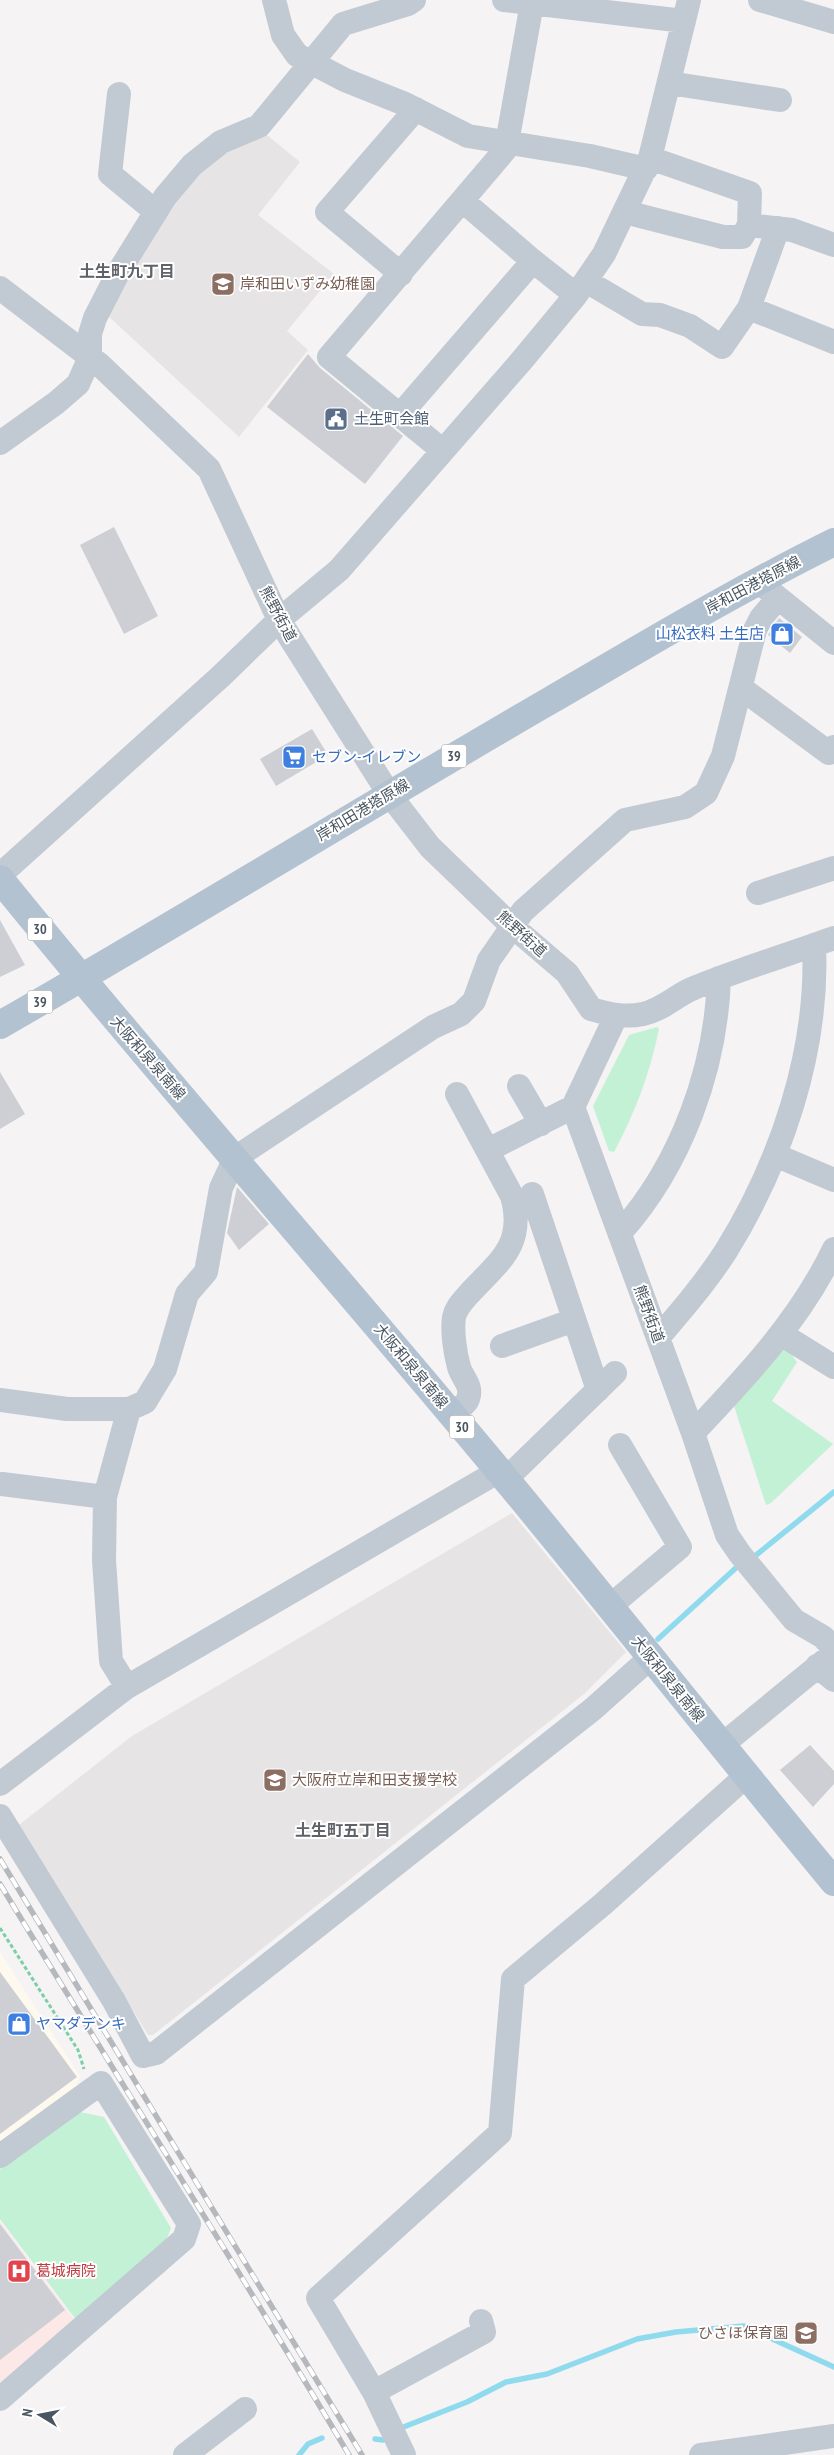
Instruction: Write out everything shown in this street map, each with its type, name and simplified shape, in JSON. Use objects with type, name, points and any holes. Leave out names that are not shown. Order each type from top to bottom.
[{"type":"main road","name":"岸和田港塔原線","points":[[0,1025],[757,580],[834,542]]},
{"type":"main road","name":"大阪和泉泉南線","points":[[0,879],[80,979],[235,1158],[503,1475],[834,1882]]},
{"type":"street","points":[[274,0],[283,35],[297,55],[345,80],[416,109],[468,136],[590,156],[648,163],[750,193],[750,225],[742,237],[723,237],[625,212]]},
{"type":"street","points":[[0,443],[56,403],[78,384],[90,357],[90,334],[95,318],[118,273],[165,197],[192,165],[221,142],[259,126],[343,24],[408,4],[414,0]]},
{"type":"street","points":[[0,875],[220,677],[278,620],[339,570],[523,359],[581,288],[604,254],[648,163],[686,11],[504,0]]},
{"type":"street","points":[[760,0],[834,22]]},
{"type":"street","points":[[442,450],[329,357],[464,202],[509,143],[532,3]]},
{"type":"street","points":[[669,83],[780,100]]},
{"type":"street","points":[[119,94],[110,174],[156,212]]},
{"type":"street","points":[[401,274],[328,212],[416,109]]},
{"type":"street","points":[[464,202],[533,261],[581,288],[642,314],[660,315],[690,326],[722,347],[749,308],[778,228]]},
{"type":"street","points":[[750,225],[792,230],[834,245]]},
{"type":"street","points":[[400,415],[533,261]]},
{"type":"street","name":"熊野街道","points":[[0,288],[90,357],[154,414],[209,469],[278,620],[390,794],[430,847],[512,926],[566,973],[591,1009],[616,1016],[643,1014],[664,1006],[691,989],[824,942]]},
{"type":"street","points":[[749,308],[834,342]]},
{"type":"street","points":[[757,580],[834,643]]},
{"type":"street","points":[[0,1400],[67,1409],[129,1409],[144,1402],[165,1369],[187,1294],[206,1272],[220,1188],[235,1158],[433,1027],[461,1014],[474,1001],[489,960],[523,911],[625,820],[685,807],[706,793],[723,756],[755,630],[761,618],[778,598]]},
{"type":"street","points":[[740,688],[829,753],[834,747]]},
{"type":"street","points":[[758,893],[834,868]]},
{"type":"street","points":[[658,1338],[725,1253],[743,1222],[775,1155],[792,1103],[807,1037],[815,964],[824,942]]},
{"type":"street","points":[[620,1233],[642,1209],[662,1175],[693,1107],[713,1035],[719,978]]},
{"type":"street","points":[[488,1150],[573,1107],[616,1016]]},
{"type":"street","points":[[519,1086],[541,1124]]},
{"type":"street","points":[[451,1414],[467,1401],[469,1392],[466,1379],[459,1369],[454,1317],[459,1306],[503,1260],[510,1248],[516,1209],[512,1196],[457,1094]]},
{"type":"street","name":"熊野街道","points":[[573,1107],[693,1434],[727,1535],[740,1554],[794,1620],[823,1637],[830,1662]]},
{"type":"street","points":[[775,1155],[834,1180]]},
{"type":"street","points":[[532,1194],[598,1390]]},
{"type":"street","points":[[693,1434],[747,1376],[781,1334],[832,1259]]},
{"type":"street","points":[[502,1346],[574,1320]]},
{"type":"street","points":[[781,1334],[834,1367]]},
{"type":"street","points":[[0,1784],[128,1687],[503,1475],[615,1373]]},
{"type":"street","points":[[128,1687],[111,1661],[104,1560],[105,1497],[129,1409]]},
{"type":"street","points":[[609,1607],[680,1547],[620,1445]]},
{"type":"street","points":[[2,1484],[105,1497]]},
{"type":"street","points":[[0,1816],[114,2002],[143,2056],[156,2053],[593,1709],[650,1658]]},
{"type":"street","points":[[722,1745],[830,1662]]},
{"type":"street","points":[[404,2455],[374,2392],[318,2298],[500,2133],[513,1979],[603,1904],[746,1776]]},
{"type":"street","points":[[0,2156],[91,2088],[101,2083],[189,2224],[184,2239],[0,2399]]},
{"type":"street","points":[[374,2392],[484,2332],[481,2321]]},
{"type":"street","points":[[185,2455],[245,2409]]},
{"type":"street","points":[[701,2455],[834,2436]]},
{"type":"path","points":[[0,1928],[78,2050],[91,2088]]},
{"type":"shaded area","name":"岸和田いずみ幼稚園","points":[[262,131],[300,162],[258,215],[334,274],[287,331],[308,350],[239,437],[105,313],[164,209],[208,159]]},
{"type":"shaded area","name":"大阪府立岸和田支援学校","points":[[512,1513],[626,1652],[584,1694],[153,2035],[148,2035],[19,1825],[132,1736]]},
{"type":"shaded area","name":"ヤマダデンキ","points":[[0,1952],[80,2076],[77,2086],[0,2145]]},
{"type":"shaded area","name":"葛城病院","points":[[0,2222],[75,2321],[0,2384]]},
{"type":"green space","points":[[657,1027],[659,1029],[651,1061],[629,1123],[614,1152],[609,1151],[593,1106],[629,1035]]},
{"type":"green space","points":[[780,1347],[798,1350],[793,1357],[797,1362],[772,1401],[833,1444],[771,1503],[766,1505],[733,1403]]},
{"type":"green space","points":[[75,2111],[104,2117],[171,2228],[164,2246],[77,2321],[0,2219],[0,2169]]},
{"type":"building","name":"土生町会館","points":[[308,354],[320,368],[403,436],[365,484],[267,407]]},
{"type":"building","points":[[114,527],[158,616],[124,634],[80,545]]},
{"type":"building","name":"山松衣料 土生店","points":[[779,618],[802,637],[790,653],[768,635]]},
{"type":"building","name":"セブン-イレブン","points":[[312,729],[328,755],[276,786],[260,759]]},
{"type":"building","points":[[0,920],[25,965],[0,977]]},
{"type":"building","points":[[0,1072],[25,1114],[0,1129]]},
{"type":"building","points":[[237,1187],[269,1224],[239,1250],[227,1233]]},
{"type":"building","points":[[810,1745],[834,1771],[834,1784],[813,1807],[780,1770]]},
{"type":"building","name":"ヤマダデンキ","points":[[0,1972],[77,2077],[0,2134]]},
{"type":"building","name":"葛城病院","points":[[0,2224],[65,2310],[0,2360]]},
{"type":"waterway","points":[[755,1556],[834,1492]]},
{"type":"waterway","points":[[658,1639],[738,1566]]},
{"type":"waterway","points":[[401,2428],[467,2402],[506,2382],[547,2374],[637,2339],[676,2332],[744,2326],[834,2367]]},
{"type":"waterway","points":[[299,2455],[308,2444],[322,2438]]},
{"type":"waterway","points":[[375,2439],[383,2440]]},
{"type":"railway","points":[[0,1859],[362,2455]]},
{"type":"railway","points":[[0,1884],[349,2455]]},
{"type":"place","name":"岸和田いずみ幼稚園","points":[[223,284]]},
{"type":"place","name":"土生町会館","points":[[336,419]]},
{"type":"place","name":"山松衣料 土生店","points":[[782,634]]},
{"type":"place","name":"セブン-イレブン","points":[[294,757]]},
{"type":"place","name":"大阪府立岸和田支援学校","points":[[275,1780]]},
{"type":"place","name":"ヤマダデンキ","points":[[19,2024]]},
{"type":"place","name":"葛城病院","points":[[19,2271]]},
{"type":"place","name":"ひさほ保育園","points":[[806,2333]]},
{"type":"district","name":"土生町九丁目","points":[[127,271]]},
{"type":"district","name":"土生町五丁目","points":[[343,1830]]}]
